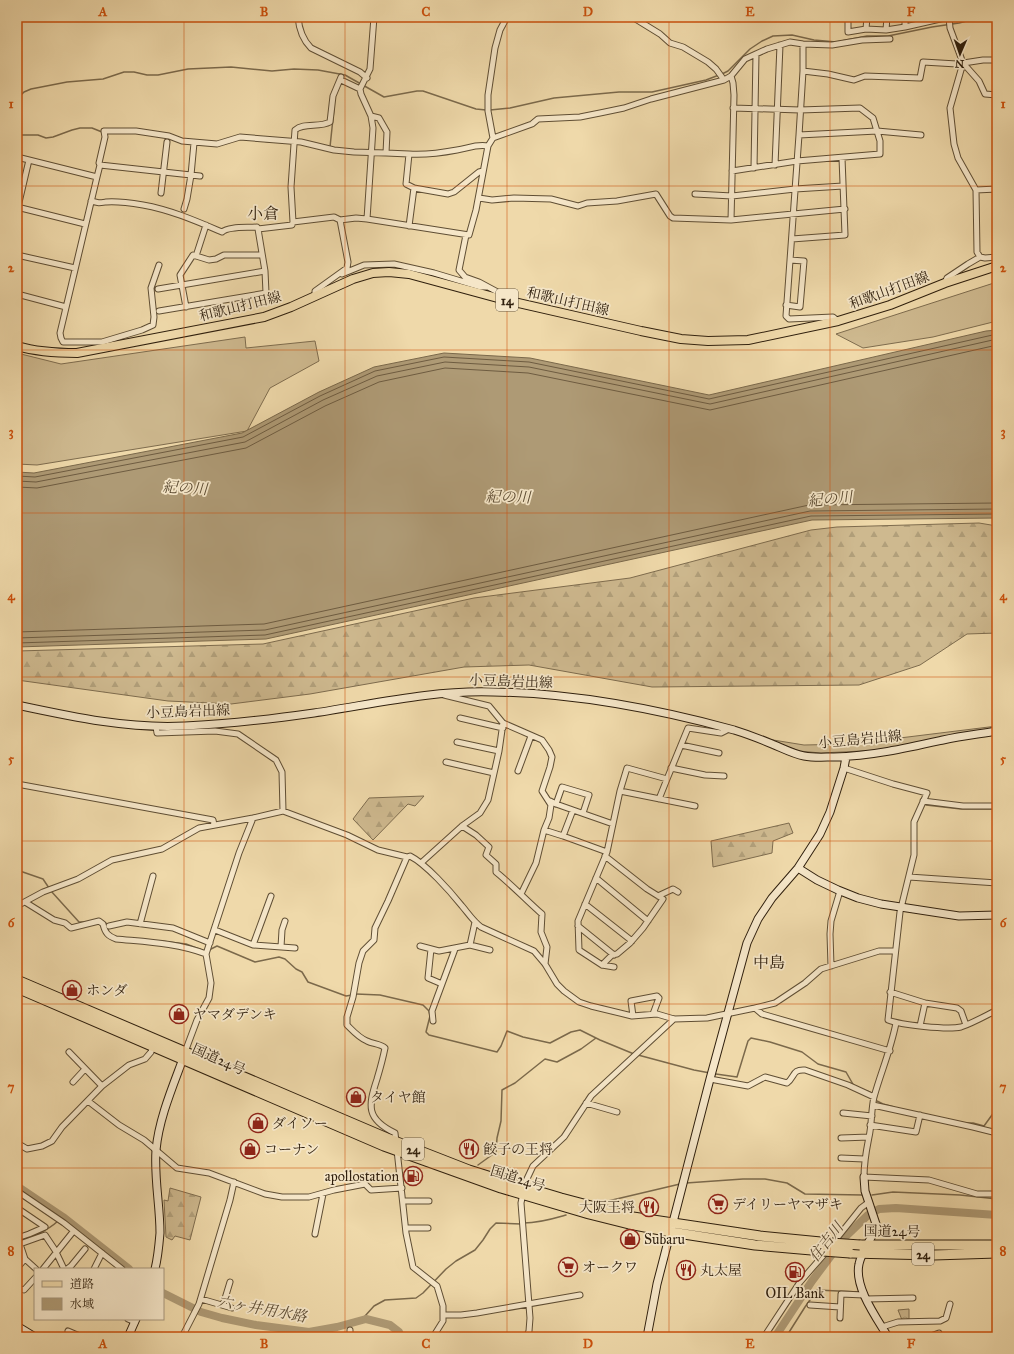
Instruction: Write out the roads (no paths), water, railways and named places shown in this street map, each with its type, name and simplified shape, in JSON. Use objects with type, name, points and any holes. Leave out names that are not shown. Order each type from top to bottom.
[{"type":"highway","name":"国道24号","points":[[17,980],[184,1055],[397,1146],[469,1170],[524,1191],[633,1217],[672,1228],[756,1245],[850,1253],[864,1248],[997,1245]]},
{"type":"highway","name":"国道24号","points":[[17,988],[153,1046],[184,1055]]},
{"type":"highway","name":"国道24号","points":[[672,1228],[934,1254],[997,1253]]},
{"type":"main road","name":"和歌山打田線","points":[[17,346],[57,353],[77,353],[103,346],[264,317],[291,307],[353,279],[372,274],[389,272],[409,274],[505,300],[681,339],[708,341],[748,340],[838,321],[890,305],[945,283],[997,266]]},
{"type":"street","points":[[298,17],[300,30],[307,45],[360,72],[366,79]]},
{"type":"street","points":[[367,219],[373,128],[371,116],[361,94],[361,88],[370,69],[372,60],[374,17]]},
{"type":"street","points":[[493,138],[488,109],[488,95],[495,48],[500,30],[507,17]]},
{"type":"street","points":[[634,17],[638,22],[660,34],[670,43],[683,47],[708,62],[716,69],[723,79]]},
{"type":"street","points":[[848,17],[848,32],[866,29],[886,30],[949,19],[950,28],[963,62],[979,81],[985,94],[997,95]]},
{"type":"street","points":[[866,29],[867,17]]},
{"type":"street","points":[[886,30],[887,17]]},
{"type":"street","points":[[905,17],[905,27]]},
{"type":"street","points":[[505,300],[505,296],[479,282],[465,277],[459,270],[466,235],[469,235],[479,198],[488,146],[493,138],[532,124],[538,119],[580,116],[624,108],[723,79],[731,76],[745,59],[790,42],[832,45],[862,40],[890,40]]},
{"type":"street","points":[[804,44],[786,316],[789,319],[833,317],[838,321]]},
{"type":"street","points":[[775,165],[780,45]]},
{"type":"street","points":[[754,168],[756,54]]},
{"type":"street","points":[[803,71],[828,74],[854,80],[864,76],[920,78],[923,62],[957,64],[983,60],[997,60]]},
{"type":"street","points":[[963,62],[950,108],[954,144],[958,158],[976,190],[977,252],[980,257]]},
{"type":"street","points":[[731,76],[733,83],[731,220]]},
{"type":"street","points":[[293,222],[292,187],[295,130],[299,126],[326,124],[330,122],[333,96],[341,78],[361,88]]},
{"type":"street","points":[[732,171],[797,162],[880,154],[880,141],[873,118],[860,108],[800,110],[733,108]]},
{"type":"street","points":[[371,116],[379,118],[387,132],[386,153]]},
{"type":"street","points":[[159,265],[151,288],[154,317],[153,325],[103,346],[63,342],[60,333],[100,165],[99,163],[105,137],[104,131],[136,131],[169,136],[182,141],[194,143],[217,144],[240,137],[294,141],[334,150],[354,152],[426,154],[444,152],[476,145],[488,146]]},
{"type":"street","points":[[799,135],[877,131],[921,135]]},
{"type":"street","points":[[161,193],[167,142]]},
{"type":"street","points":[[184,209],[191,175],[194,143]]},
{"type":"street","points":[[409,154],[406,184],[414,188],[448,194],[454,192],[479,172],[483,171]]},
{"type":"street","points":[[17,157],[97,177]]},
{"type":"street","points":[[792,239],[845,235],[842,158]]},
{"type":"street","points":[[29,160],[17,208],[85,224]]},
{"type":"street","points":[[100,165],[200,176]]},
{"type":"street","points":[[695,194],[732,196],[795,189],[843,186]]},
{"type":"street","points":[[409,226],[414,188]]},
{"type":"street","points":[[976,190],[997,189]]},
{"type":"street","points":[[479,198],[492,200],[514,198],[550,199],[578,206],[587,203],[617,201],[656,194],[670,216],[673,218],[731,220],[845,209]]},
{"type":"street","points":[[91,201],[100,204],[105,202],[129,204],[173,212],[222,232],[226,229],[257,226],[258,229],[292,225],[293,222],[334,218],[340,220],[356,218],[466,235]]},
{"type":"street","points":[[315,296],[315,291],[347,268],[348,262],[340,220]]},
{"type":"street","points":[[196,256],[206,226]]},
{"type":"street","points":[[159,311],[266,293],[265,271],[258,229]]},
{"type":"street","points":[[186,307],[180,275],[193,255],[209,260],[216,260],[224,254],[262,255]]},
{"type":"street","points":[[17,255],[75,268]]},
{"type":"street","points":[[945,283],[947,278],[980,257],[997,257]]},
{"type":"street","points":[[786,306],[800,307],[804,261],[790,260]]},
{"type":"street","points":[[339,274],[364,265],[394,264],[434,273],[481,287],[488,287]]},
{"type":"street","points":[[158,289],[265,271]]},
{"type":"street","points":[[17,294],[66,307]]},
{"type":"street","name":"小豆島岩出線","points":[[17,705],[74,718],[124,725],[156,727],[233,723],[437,693],[492,692],[543,694],[584,699],[645,710],[728,729],[744,733],[805,756],[846,757],[892,752],[945,740],[997,731]]},
{"type":"street","points":[[422,863],[462,826],[480,813],[488,800],[503,726],[489,706],[437,693]]},
{"type":"street","points":[[460,718],[503,726],[542,740],[552,757],[542,791],[551,805],[550,812],[536,863],[521,894]]},
{"type":"street","points":[[156,727],[157,733],[215,731],[238,734],[276,760],[282,772],[283,811]]},
{"type":"street","points":[[659,799],[688,728],[721,733],[728,729]]},
{"type":"street","points":[[518,771],[531,736]]},
{"type":"street","points":[[457,742],[499,751]]},
{"type":"street","points":[[681,745],[719,753]]},
{"type":"street","points":[[647,1337],[657,1284],[747,943],[758,919],[772,898],[798,868],[822,828],[830,812],[846,757]]},
{"type":"street","points":[[446,762],[494,773]]},
{"type":"street","points":[[614,967],[602,965],[579,950],[578,921],[606,854],[620,791],[627,768],[667,779]]},
{"type":"street","points":[[671,768],[705,775],[724,776]]},
{"type":"street","points":[[844,768],[927,793],[914,822],[914,855],[901,907],[890,992],[888,1020],[896,1023],[920,1026],[960,1027],[997,1010]]},
{"type":"street","points":[[17,784],[212,820],[214,824]]},
{"type":"street","points":[[556,804],[562,786],[590,795],[583,813]]},
{"type":"street","points":[[620,791],[695,806]]},
{"type":"street","points":[[549,801],[613,824]]},
{"type":"street","points":[[923,801],[963,806],[997,806]]},
{"type":"street","points":[[563,836],[573,810]]},
{"type":"street","points":[[17,906],[43,892],[78,879],[112,860],[162,849],[199,828],[283,811],[347,835],[378,850],[407,857],[410,856],[422,863],[481,927],[534,951],[545,964],[564,992],[572,998],[591,1006],[633,1016],[657,1014],[674,1019],[706,1018],[755,1008],[775,1003],[805,983],[821,969],[879,951],[895,951]]},
{"type":"street","points":[[155,1268],[159,1252],[160,1232],[156,1149],[160,1127],[197,1020],[209,998],[211,983],[206,954],[239,853],[253,818]]},
{"type":"street","points":[[462,826],[490,847],[486,855],[496,864],[496,872],[542,914],[541,932],[547,947],[545,964]]},
{"type":"street","points":[[544,830],[563,836],[606,854],[647,889],[664,899],[632,941],[612,955],[602,965]]},
{"type":"street","points":[[407,857],[375,928],[374,940],[363,951],[347,1017],[347,1025],[356,1035],[366,1041],[385,1048],[371,1096],[370,1105],[373,1113],[381,1124],[395,1133],[406,1228],[413,1267],[437,1286],[443,1306],[443,1321],[433,1337]]},
{"type":"street","points":[[798,868],[840,891],[858,898],[881,904],[959,916],[997,914]]},
{"type":"street","points":[[140,924],[153,876]]},
{"type":"street","points":[[909,877],[997,883]]},
{"type":"street","points":[[596,878],[648,921]]},
{"type":"street","points":[[658,896],[673,888],[678,892]]},
{"type":"street","points":[[831,966],[831,921],[840,891]]},
{"type":"street","points":[[253,945],[270,896]]},
{"type":"street","points":[[25,902],[54,920],[65,923],[71,928],[99,921],[103,924],[104,930],[108,936],[116,939],[176,945],[206,954]]},
{"type":"street","points":[[585,904],[632,941]]},
{"type":"street","points":[[281,947],[282,930],[285,921]]},
{"type":"street","points":[[109,926],[128,922],[173,928],[210,943]]},
{"type":"street","points":[[470,945],[475,922]]},
{"type":"street","points":[[578,926],[614,955]]},
{"type":"street","points":[[215,930],[253,945],[295,948]]},
{"type":"street","points":[[420,946],[439,951],[470,945],[490,950]]},
{"type":"street","points":[[431,949],[428,978],[442,984]]},
{"type":"street","points":[[433,1021],[432,1011],[455,949]]},
{"type":"street","points":[[890,992],[925,1003],[959,1009],[966,1024]]},
{"type":"street","points":[[633,1016],[631,1001],[657,996],[659,998],[653,1014]]},
{"type":"street","points":[[920,1026],[925,1003]]},
{"type":"street","points":[[755,1008],[762,1014],[890,1051]]},
{"type":"street","points":[[526,1337],[529,1331],[530,1318],[521,1203],[525,1183],[533,1166],[564,1137],[591,1096],[674,1019]]},
{"type":"street","points":[[888,1337],[865,1297],[858,1273],[859,1262],[864,1248],[876,1228],[865,1191],[864,1159],[869,1137],[874,1097],[890,1051],[896,1023]]},
{"type":"street","points":[[17,1143],[27,1149],[42,1146],[52,1141],[62,1127],[102,1086],[130,1065],[145,1059],[151,1052],[153,1046]]},
{"type":"street","points":[[69,1052],[102,1086]]},
{"type":"street","points":[[73,1082],[85,1069]]},
{"type":"street","points":[[710,1079],[748,1086],[765,1077],[787,1083],[799,1070],[805,1070],[848,1085],[874,1097]]},
{"type":"street","points":[[88,1101],[119,1125],[156,1149],[176,1168],[209,1173],[265,1194],[282,1197],[309,1197],[365,1184],[371,1190],[402,1188]]},
{"type":"street","points":[[586,1103],[616,1112]]},
{"type":"street","points":[[873,1105],[973,1126],[997,1133]]},
{"type":"street","points":[[843,1113],[872,1116]]},
{"type":"street","points":[[870,1125],[916,1132],[920,1115]]},
{"type":"street","points":[[841,1138],[869,1137]]},
{"type":"street","points":[[841,1158],[864,1159]]},
{"type":"street","points":[[864,1177],[929,1180],[977,1194],[997,1194]]},
{"type":"street","points":[[182,1337],[200,1302],[234,1182]]},
{"type":"street","points":[[17,1191],[64,1223],[121,1268]]},
{"type":"street","points":[[315,1234],[323,1194]]},
{"type":"street","points":[[403,1201],[429,1201]]},
{"type":"street","points":[[764,1337],[800,1282],[861,1208],[870,1205]]},
{"type":"street","points":[[17,1208],[45,1227],[17,1238]]},
{"type":"street","points":[[406,1228],[428,1228]]},
{"type":"street","points":[[44,1268],[72,1233]]},
{"type":"street","points":[[35,1268],[25,1259],[19,1245],[45,1235],[64,1268]]},
{"type":"street","points":[[73,1267],[85,1249]]},
{"type":"street","points":[[94,1268],[102,1253]]},
{"type":"street","points":[[17,1268],[25,1259]]},
{"type":"street","points":[[17,1288],[24,1290],[34,1279]]},
{"type":"street","points":[[223,1305],[230,1282]]},
{"type":"street","points":[[840,1318],[841,1294],[865,1297],[913,1298]]},
{"type":"street","points":[[444,1315],[461,1315],[580,1295]]},
{"type":"street","points":[[200,1302],[223,1305],[232,1308]]},
{"type":"street","points":[[882,1327],[898,1322],[940,1320],[946,1318],[950,1304]]},
{"type":"street","points":[[810,1305],[840,1307]]},
{"type":"street","points":[[128,1337],[133,1320]]},
{"type":"street","points":[[17,1326],[35,1337]]},
{"type":"street","points":[[68,1330],[82,1337]]},
{"type":"street","points":[[350,1330],[350,1337]]},
{"type":"street","points":[[928,1337],[939,1333]]},
{"type":"water","name":"紀の川","points":[[997,330],[997,518],[812,520],[266,639],[17,647],[17,472],[34,473],[242,433],[319,392],[374,367],[444,353],[530,358],[709,395],[986,331]]},
{"type":"waterway","points":[[722,74],[728,71],[750,49],[773,36],[792,35],[814,40],[836,42],[867,36],[888,36],[959,23],[982,17]]},
{"type":"waterway","points":[[17,99],[24,92],[31,89],[67,82],[103,79],[124,72],[158,75],[188,69],[231,67],[272,71],[294,69],[318,70],[345,75],[384,97],[423,91],[476,109],[486,110]]},
{"type":"waterway","points":[[490,110],[510,108],[554,98],[619,92],[652,92],[706,80],[719,75]]},
{"type":"waterway","points":[[330,147],[334,109]]},
{"type":"waterway","points":[[17,135],[38,135],[46,138],[80,128],[92,128],[102,132]]},
{"type":"waterway","points":[[253,140],[271,142]]},
{"type":"waterway","points":[[926,805],[961,809],[997,809]]},
{"type":"waterway","points":[[17,870],[43,879],[49,888]]},
{"type":"waterway","points":[[51,891],[79,922],[85,922]]},
{"type":"waterway","points":[[103,921],[106,923],[108,931]]},
{"type":"waterway","points":[[161,941],[186,944],[202,950]]},
{"type":"waterway","points":[[209,950],[217,946],[255,962],[279,957],[285,959],[296,969],[302,972],[308,982],[346,996],[352,995]]},
{"type":"waterway","points":[[356,994],[380,995],[423,1005],[429,1011],[430,1016],[426,1032],[429,1035],[497,1052],[507,1031],[523,1037],[550,1043],[571,1032],[580,1030],[634,1054]]},
{"type":"waterway","points":[[478,1165],[496,1152],[497,1138],[501,1121],[502,1090],[515,1083],[545,1059],[557,1062],[581,1049],[596,1038]]},
{"type":"waterway","points":[[716,1074],[737,1077],[748,1041],[751,1038],[802,1052],[818,1064],[846,1072],[854,1086]]},
{"type":"waterway","points":[[638,1055],[710,1073]]},
{"type":"waterway","points":[[867,1091],[874,1094]]},
{"type":"waterway","points":[[877,1101],[894,1107]]},
{"type":"waterway","points":[[964,1123],[973,1123],[984,1126],[997,1108]]},
{"type":"waterway","points":[[686,1183],[765,1179],[787,1183],[805,1194],[863,1195]]},
{"type":"waterway","points":[[608,1201],[680,1184]]},
{"type":"waterway","name":"六ヶ井用水路","points":[[17,1186],[63,1217],[128,1268]]},
{"type":"waterway","points":[[872,1195],[893,1192],[960,1195],[997,1199]]},
{"type":"waterway","name":"住吉川","points":[[775,1337],[812,1281],[845,1237],[868,1215],[879,1209],[896,1208],[997,1215]]},
{"type":"waterway","points":[[524,1223],[540,1222],[566,1215]]},
{"type":"waterway","points":[[17,1241],[44,1231],[58,1221]]},
{"type":"waterway","points":[[366,1319],[365,1316],[374,1306],[385,1300],[416,1298],[423,1293],[446,1269],[456,1261],[475,1250],[496,1223],[521,1224]]},
{"type":"waterway","points":[[786,1337],[817,1290],[859,1292]]},
{"type":"waterway","name":"六ヶ井用水路","points":[[164,1294],[201,1312],[256,1325],[309,1332],[337,1327],[366,1319],[390,1325],[399,1332],[401,1337]]},
{"type":"waterway","name":"六ヶ井用水路","points":[[324,1329],[325,1337]]},
{"type":"place","name":"ホンダ","points":[[72,990]]},
{"type":"place","name":"ヤマダデンキ","points":[[179,1014]]},
{"type":"place","name":"タイヤ館","points":[[356,1097]]},
{"type":"place","name":"ダイソー","points":[[258,1123]]},
{"type":"place","name":"コーナン","points":[[250,1149]]},
{"type":"place","name":"餃子の王将","points":[[469,1149]]},
{"type":"place","name":"apollostation","points":[[413,1176]]},
{"type":"place","name":"デイリーヤマザキ","points":[[718,1204]]},
{"type":"place","name":"大阪王将","points":[[649,1207]]},
{"type":"place","name":"Subaru","points":[[630,1239]]},
{"type":"place","name":"オークワ","points":[[568,1267]]},
{"type":"place","name":"丸太屋","points":[[686,1270]]},
{"type":"place","name":"OIL Bank","points":[[795,1272]]},
{"type":"district","name":"小倉","points":[[263,213]]},
{"type":"district","name":"中島","points":[[769,962]]}]
